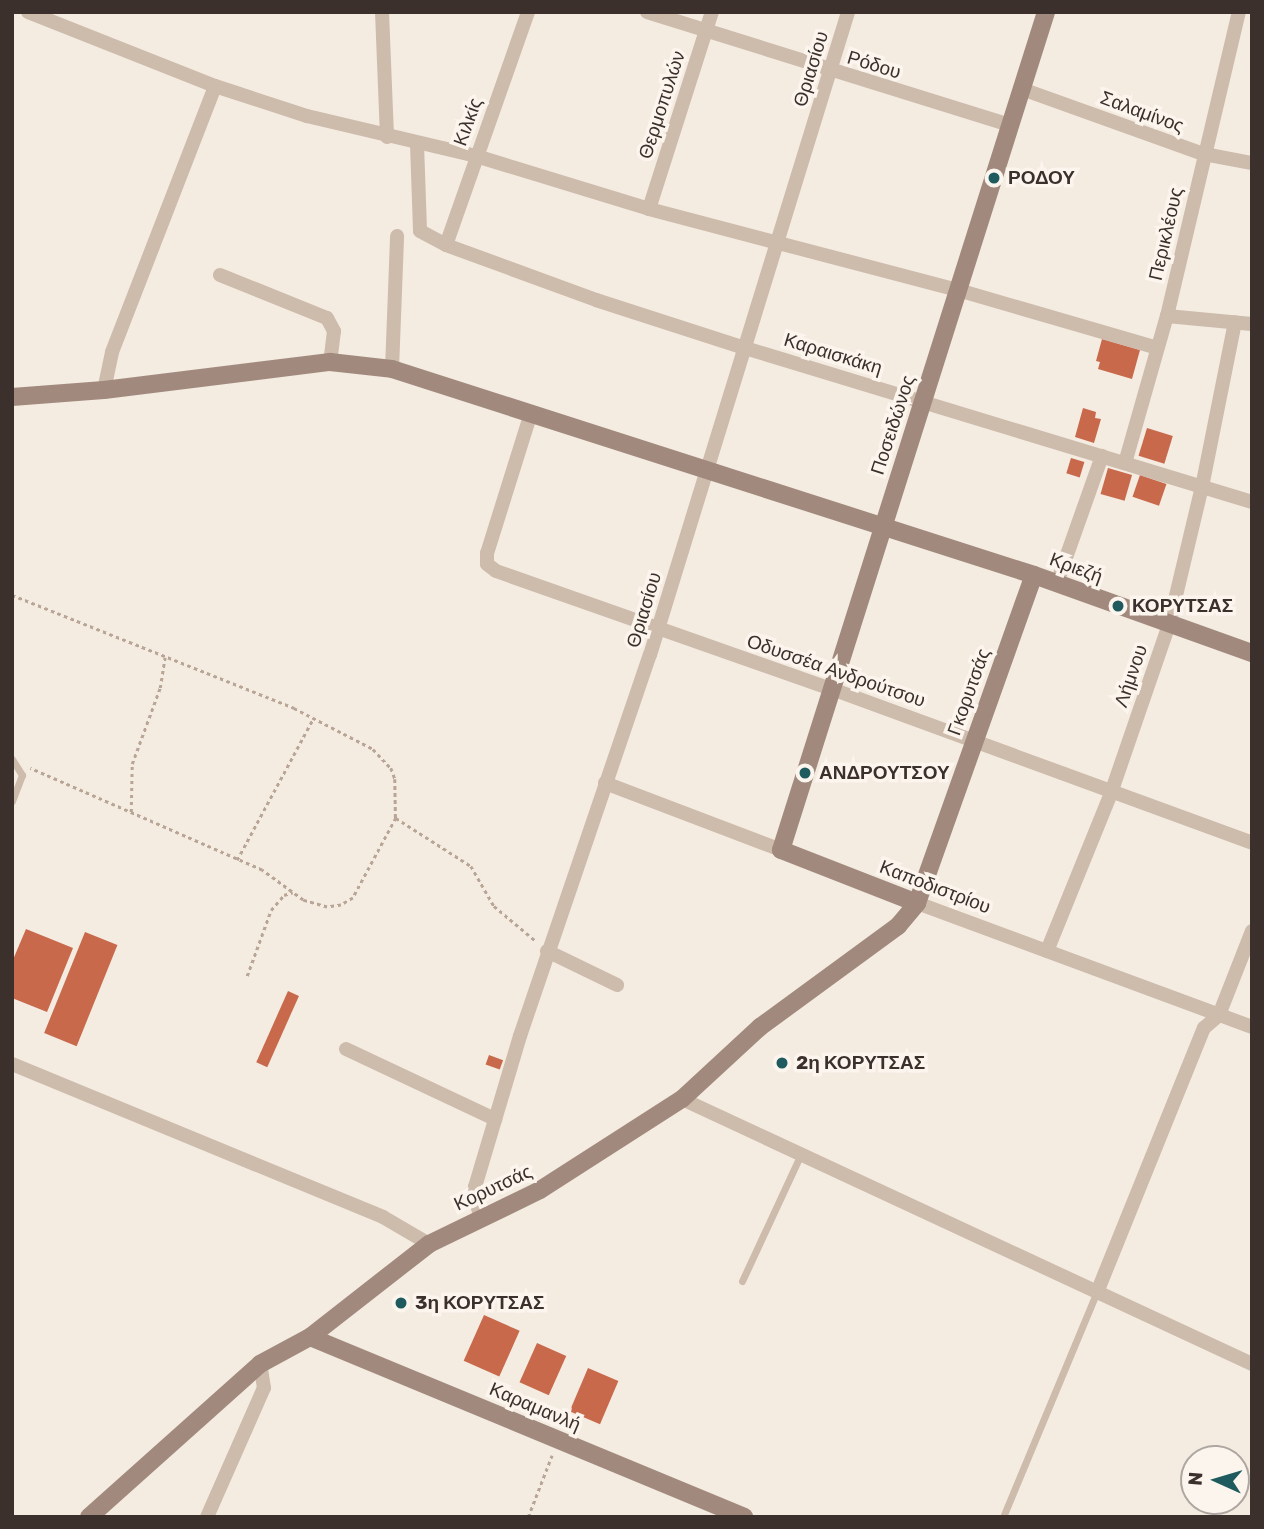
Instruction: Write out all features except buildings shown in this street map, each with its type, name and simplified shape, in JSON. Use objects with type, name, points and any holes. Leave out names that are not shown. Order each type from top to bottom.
[{"type":"street","points":[[28,12],[215,86],[307,116],[416,144],[476,156],[649,209],[777,245],[958,290],[1157,348]]},
{"type":"street","points":[[383,12],[387,137]]},
{"type":"street","name":"Κιλκίς","points":[[446,245],[528,12]]},
{"type":"street","name":"Ρόδου","points":[[647,12],[830,72],[1010,125]]},
{"type":"street","name":"Θερμοπυλών","points":[[649,209],[712,12]]},
{"type":"street","name":"Θριασίου","points":[[481,1217],[474,1197],[475,1187],[495,1119],[547,951],[658,630],[848,12]]},
{"type":"street","name":"Ποσειδώνος","points":[[780,850],[1046,12]]},
{"type":"street","name":"Περικλέους","points":[[1125,463],[1167,316],[1239,12]]},
{"type":"street","points":[[104,390],[111,352],[215,86]]},
{"type":"street","name":"Σαλαμίνος","points":[[1022,89],[1204,154],[1252,163]]},
{"type":"street","name":"Καραισκάκη","points":[[416,144],[420,231],[446,245],[596,300],[745,348],[1252,502]]},
{"type":"street","points":[[392,369],[397,236]]},
{"type":"street","points":[[220,275],[327,318],[334,331],[330,362]]},
{"type":"street","points":[[1167,316],[1252,324]]},
{"type":"street","name":"Λήμνου","points":[[1047,951],[1111,793],[1169,625],[1202,487],[1235,322]]},
{"type":"street","name":"Κριεζή","points":[[12,397],[104,390],[330,362],[392,369],[883,529],[1034,575],[1252,653]]},
{"type":"street","name":"Οδυσσέα Ανδρούτσου","points":[[531,413],[487,553],[487,564],[496,571],[832,689],[1252,843]]},
{"type":"street","points":[[1057,583],[1102,456]]},
{"type":"street","name":"Γκορυτσάς","points":[[918,903],[973,741],[1034,575]]},
{"type":"street","name":"Καποδιστρίου","points":[[606,783],[1252,1027]]},
{"type":"street","name":"Κορυτσάς","points":[[89,1517],[260,1364],[310,1337],[429,1244],[566,1175],[682,1099],[760,1027],[898,926],[918,903]]},
{"type":"street","points":[[1098,1290],[1204,1028],[1219,1015],[1252,931]]},
{"type":"street","points":[[547,951],[617,985]]},
{"type":"street","points":[[346,1049],[495,1119]]},
{"type":"street","points":[[12,1064],[383,1217],[429,1244]]},
{"type":"street","points":[[682,1099],[800,1156],[1098,1290],[1252,1364]]},
{"type":"street","name":"Καραμανλή","points":[[310,1337],[744,1517]]},
{"type":"street","points":[[208,1517],[264,1388],[260,1364]]},
{"type":"lane","points":[[12,759],[20,767],[20,783],[12,801]]},
{"type":"lane","points":[[742,1281],[800,1156]]},
{"type":"lane","points":[[1003,1517],[1098,1290]]},
{"type":"path","points":[[12,595],[313,719],[373,749],[384,759],[395,779],[396,818],[353,898],[341,905],[327,907],[313,905],[273,876],[38,771],[20,767]]},
{"type":"path","points":[[131,813],[132,764],[160,688],[165,656]]},
{"type":"path","points":[[237,860],[313,719]]},
{"type":"path","points":[[396,818],[471,866],[494,906],[547,951]]},
{"type":"path","points":[[247,976],[271,910],[284,895],[293,892]]},
{"type":"path","points":[[528,1517],[558,1440]]},
{"type":"place","name":"ΡΟΔΟΥ","points":[[994,178]]},
{"type":"place","name":"ΚΟΡΥΤΣΑΣ","points":[[1118,606]]},
{"type":"place","name":"ΑΝΔΡΟΥΤΣΟΥ","points":[[805,773]]},
{"type":"place","name":"2η ΚΟΡΥΤΣΑΣ","points":[[782,1063]]},
{"type":"place","name":"3η ΚΟΡΥΤΣΑΣ","points":[[401,1303]]}]
